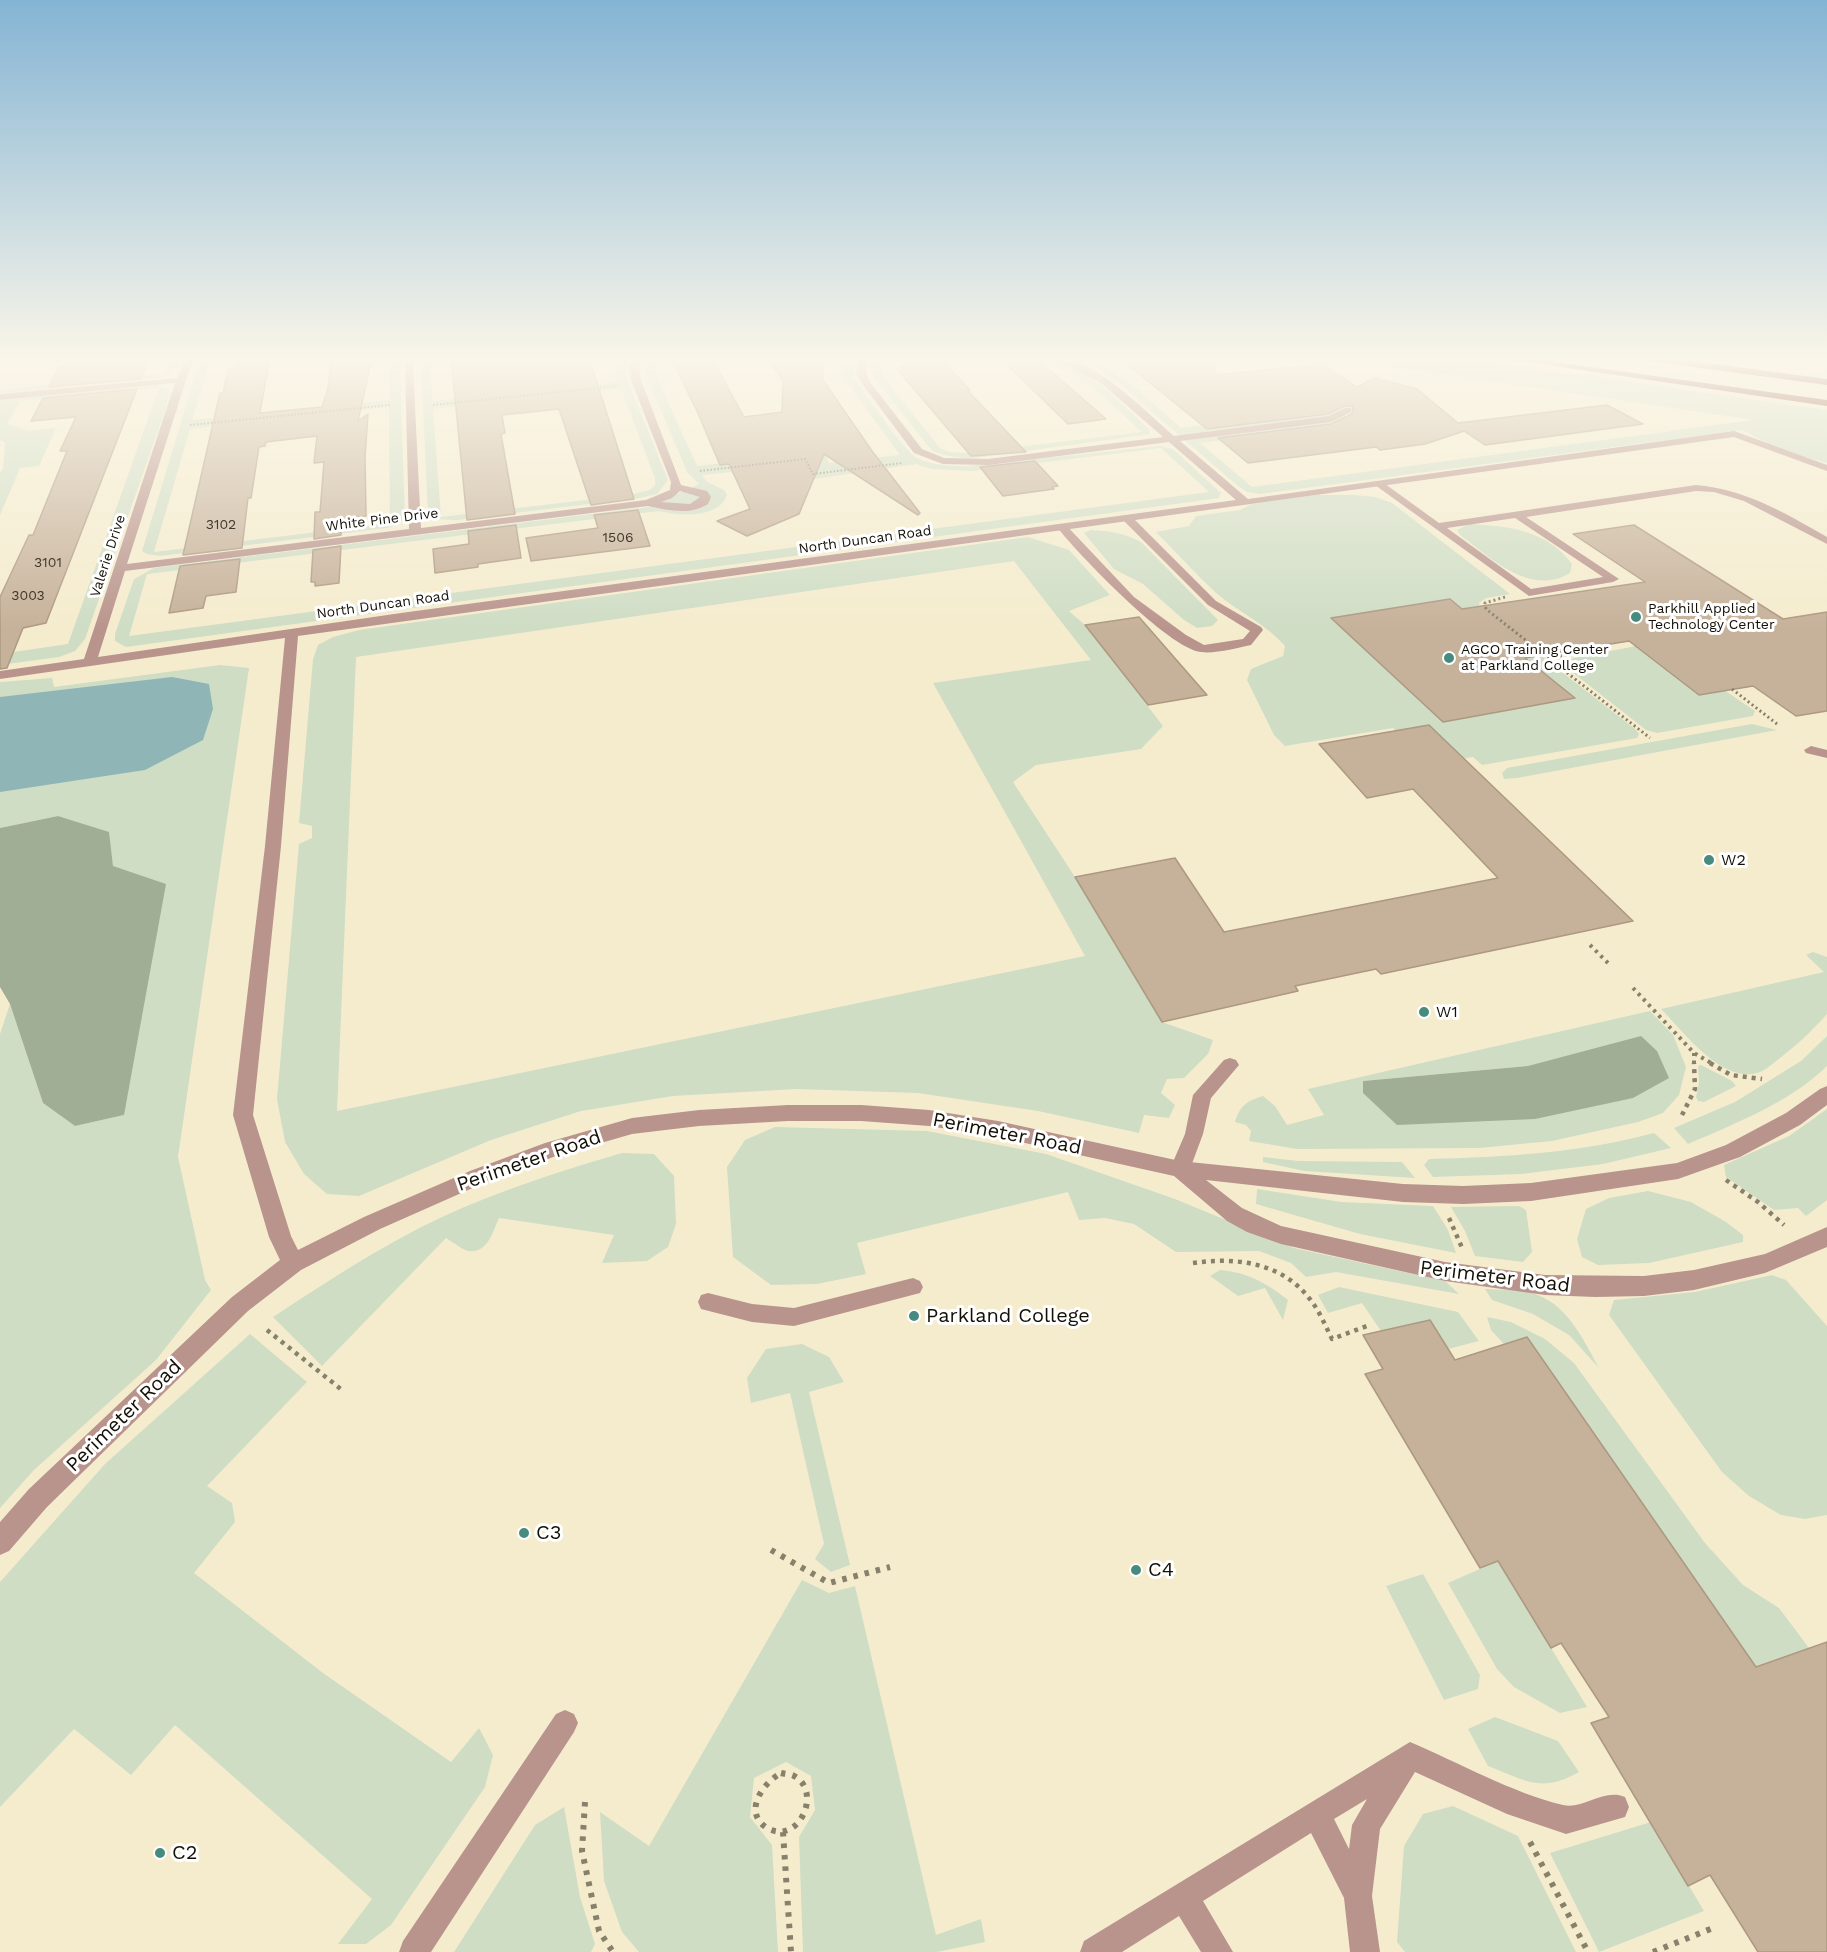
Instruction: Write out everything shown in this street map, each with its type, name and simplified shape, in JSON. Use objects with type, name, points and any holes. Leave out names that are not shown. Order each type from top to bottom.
[{"type":"street","name":"Valerie Drive","points":[[89,663],[159,448]]},
{"type":"street","points":[[412,448],[415,531]]},
{"type":"street","points":[[664,448],[677,487]]},
{"type":"street","points":[[915,448],[918,452],[941,462],[954,464],[988,462],[1093,448]]},
{"type":"street","points":[[1182,448],[1245,502]]},
{"type":"street","name":"North Duncan Road","points":[[0,675],[1632,448]]},
{"type":"street","name":"White Pine Drive","points":[[120,568],[648,503],[668,496],[677,487],[703,493],[706,497],[704,502],[696,507],[677,508],[648,503]]},
{"type":"street","points":[[292,633],[273,846],[243,1115],[280,1237],[293,1263]]},
{"type":"street","name":"Perimeter Road","points":[[0,1542],[38,1498],[124,1414],[240,1304],[293,1263],[372,1222],[515,1161],[632,1126],[699,1118],[788,1113],[861,1113],[929,1118],[998,1129],[1180,1169],[1402,1193],[1463,1195],[1531,1192],[1678,1171],[1733,1151],[1793,1119],[1827,1094]]},
{"type":"street","name":"Perimeter Road","points":[[1180,1169],[1220,1206],[1245,1221],[1275,1232],[1408,1265],[1515,1282],[1591,1288],[1658,1286],[1717,1277],[1769,1263],[1827,1236]]},
{"type":"lane","points":[[1773,448],[1826,467]]},
{"type":"lane","points":[[1378,483],[1529,593],[1613,579],[1517,515]]},
{"type":"lane","points":[[1439,526],[1696,488],[1713,488],[1743,497],[1767,508],[1827,541]]},
{"type":"lane","points":[[1061,526],[1130,599],[1182,638],[1202,649],[1247,642],[1257,630],[1212,603],[1127,518]]},
{"type":"lane","points":[[1811,750],[1827,754]]},
{"type":"lane","points":[[1180,1169],[1194,1134],[1202,1095],[1230,1065]]},
{"type":"lane","points":[[708,1302],[753,1313],[794,1317],[913,1287]]},
{"type":"lane","points":[[414,1952],[564,1723]]},
{"type":"lane","points":[[1410,1756],[1508,1800],[1566,1820],[1615,1807]]},
{"type":"lane","points":[[1095,1952],[1410,1756]]},
{"type":"lane","points":[[1365,1952],[1358,1896],[1366,1825],[1410,1756]]},
{"type":"lane","points":[[1317,1815],[1358,1896]]},
{"type":"lane","points":[[1185,1898],[1218,1952]]},
{"type":"path","points":[[699,472],[805,459],[813,474],[911,461]]},
{"type":"path","points":[[1529,593],[1494,599],[1485,603],[1486,609],[1650,738]]},
{"type":"path","points":[[1550,658],[1603,648]]},
{"type":"path","points":[[1732,689],[1778,724]]},
{"type":"path","points":[[1590,945],[1608,963]]},
{"type":"path","points":[[1633,988],[1694,1053],[1731,1075],[1762,1078]]},
{"type":"path","points":[[1682,1115],[1695,1089],[1694,1053]]},
{"type":"path","points":[[1722,1177],[1758,1202],[1784,1225]]},
{"type":"path","points":[[1445,1210],[1464,1251]]},
{"type":"path","points":[[1193,1263],[1211,1260],[1245,1260],[1282,1274],[1306,1294],[1332,1339],[1368,1326]]},
{"type":"path","points":[[267,1330],[342,1390]]},
{"type":"path","points":[[771,1550],[829,1584],[890,1567]]},
{"type":"path","points":[[780,1773],[789,1773],[803,1783],[808,1802],[802,1820],[795,1827],[783,1832],[764,1826],[759,1818],[756,1799],[765,1782],[780,1773]]},
{"type":"path","points":[[585,1802],[582,1851],[599,1931],[613,1952]]},
{"type":"path","points":[[783,1832],[791,1952]]},
{"type":"path","points":[[1530,1842],[1588,1952]]},
{"type":"path","points":[[1653,1952],[1713,1928]]},
{"type":"green space","points":[[5,448],[47,448],[39,466],[20,468],[0,515],[0,472],[3,469]]},
{"type":"green space","points":[[138,448],[152,448],[85,639],[75,651],[59,657],[0,665],[0,654],[68,644]]},
{"type":"green space","points":[[173,448],[184,448],[154,552],[390,523],[389,448],[403,448],[405,517],[398,525],[160,556],[142,551]]},
{"type":"green space","points":[[425,448],[436,448],[441,517],[629,495],[650,490],[655,485],[655,478],[644,448],[655,448],[668,480],[657,494],[639,498],[457,520],[434,519],[428,515]]},
{"type":"green space","points":[[677,448],[689,448],[697,466],[824,452],[829,463],[900,455],[895,448],[907,448],[917,458],[929,463],[968,466],[1140,448],[1160,448],[973,471],[932,469],[916,464],[807,480],[799,465],[702,475],[707,482],[724,490],[727,495],[715,508],[697,514],[659,511],[147,574],[129,636],[1209,492],[1161,448],[1173,449],[1221,493],[1219,498],[126,647],[115,641],[115,634],[134,579],[154,568],[648,507],[699,484],[687,472]]},
{"type":"green space","points":[[930,448],[969,453],[1009,448],[1048,448],[976,458],[943,455]]},
{"type":"green space","points":[[1194,448],[1206,448],[1252,487],[1544,448],[1606,448],[1260,494],[1247,492]]},
{"type":"green space","points":[[1776,448],[1827,448],[1827,463]]},
{"type":"green space","points":[[1316,495],[1375,497],[1392,503],[1510,594],[1486,598],[1479,603],[1481,609],[1635,729],[1639,734],[1637,738],[1482,765],[1473,757],[1461,759],[1412,745],[1393,728],[1285,746],[1274,735],[1247,680],[1251,669],[1283,656],[1285,646],[1269,631],[1215,592],[1156,532],[1189,526],[1196,516],[1240,510],[1252,504]]},
{"type":"green space","points":[[1469,524],[1498,526],[1539,537],[1562,553],[1572,564],[1570,573],[1555,579],[1540,580],[1526,578],[1512,572],[1460,535],[1457,530]]},
{"type":"green space","points":[[1091,530],[1117,533],[1141,542],[1218,620],[1212,626],[1197,628],[1184,620],[1143,584],[1114,569],[1084,533]]},
{"type":"green space","points":[[1028,537],[1069,550],[1110,595],[1069,611],[1085,625],[1163,726],[1141,749],[1036,765],[1013,782],[1075,877],[1162,1022],[1213,1040],[1208,1054],[1184,1078],[1167,1079],[1161,1093],[1175,1105],[1169,1118],[1144,1115],[1139,1133],[1038,1111],[918,1093],[797,1089],[673,1096],[581,1111],[491,1140],[359,1196],[327,1194],[304,1174],[285,1142],[277,1099],[299,844],[312,838],[312,826],[299,823],[313,659],[318,645],[333,637],[359,630]],"holes":[[[1014,561],[1091,660],[933,683],[1085,956],[337,1111],[356,657]]]},
{"type":"green space","points":[[1636,646],[1724,690],[1755,711],[1753,716],[1657,733],[1646,730],[1562,664],[1564,660]]},
{"type":"green space","points":[[220,665],[249,668],[178,1157],[205,1280],[211,1290],[156,1360],[34,1470],[0,1508],[0,1034],[10,1004],[43,1103],[75,1126],[124,1115],[113,866],[108,832],[58,816],[0,828],[0,682],[52,678],[54,687]]},
{"type":"green space","points":[[1752,724],[1777,730],[1517,778],[1504,779],[1502,773],[1507,768]]},
{"type":"green space","points":[[58,816],[109,832],[113,866],[166,884],[124,1115],[75,1126],[43,1103],[10,1004],[0,987],[0,828]]},
{"type":"green space","points":[[1813,952],[1827,957],[1827,1014],[1793,1048],[1760,1072],[1743,1074],[1717,1063],[1692,1042],[1661,1009],[1824,972],[1806,955]]},
{"type":"green space","points":[[1650,1011],[1673,1035],[1686,1067],[1679,1095],[1663,1113],[1638,1122],[1552,1141],[1479,1148],[1297,1149],[1249,1141],[1251,1131],[1246,1125],[1235,1122],[1244,1105],[1263,1096],[1275,1106],[1287,1125],[1324,1115],[1308,1089]],"holes":[[[1528,1066],[1363,1093],[1363,1081]]]},
{"type":"green space","points":[[1641,1036],[1657,1051],[1669,1078],[1633,1098],[1535,1119],[1397,1125],[1363,1093],[1363,1081],[1528,1066]]},
{"type":"green space","points":[[1827,1036],[1827,1066],[1796,1091],[1743,1120],[1688,1144],[1674,1128],[1735,1102],[1801,1061]]},
{"type":"green space","points":[[1701,1065],[1732,1081],[1736,1086],[1704,1102],[1698,1101],[1696,1097],[1699,1083],[1698,1066]]},
{"type":"green space","points":[[1827,1109],[1827,1200],[1806,1216],[1798,1208],[1774,1210],[1726,1177],[1724,1165],[1789,1136]]},
{"type":"green space","points":[[775,1127],[927,1131],[1046,1154],[1175,1199],[1294,1248],[1445,1281],[1459,1294],[1336,1272],[1306,1277],[1291,1263],[1259,1251],[1176,1252],[1134,1224],[1105,1218],[1079,1220],[1068,1192],[857,1243],[866,1274],[817,1284],[771,1285],[733,1257],[727,1167],[745,1140]]},
{"type":"green space","points":[[1654,1133],[1671,1148],[1603,1164],[1521,1174],[1433,1177],[1424,1165],[1429,1159],[1542,1153],[1626,1140]]},
{"type":"green space","points":[[622,1153],[654,1154],[674,1176],[676,1224],[668,1247],[647,1261],[602,1263],[614,1235],[499,1218],[489,1240],[475,1251],[468,1251],[446,1238],[322,1366],[273,1317],[377,1251],[442,1217],[508,1190]]},
{"type":"green space","points":[[1263,1157],[1298,1161],[1402,1162],[1415,1178],[1304,1171],[1263,1162]]},
{"type":"green space","points":[[1257,1189],[1341,1202],[1433,1206],[1448,1230],[1456,1253],[1360,1234],[1256,1204]]},
{"type":"green space","points":[[1648,1191],[1691,1202],[1726,1222],[1743,1235],[1743,1242],[1649,1263],[1598,1265],[1582,1257],[1577,1239],[1586,1209],[1609,1198]]},
{"type":"green space","points":[[1519,1206],[1526,1210],[1532,1252],[1523,1262],[1475,1256],[1465,1231],[1451,1207]]},
{"type":"green space","points":[[1220,1270],[1239,1273],[1257,1280],[1288,1300],[1283,1320],[1265,1288],[1238,1296],[1210,1276]]},
{"type":"green space","points":[[1772,1275],[1786,1280],[1827,1326],[1827,1515],[1805,1519],[1781,1515],[1749,1496],[1722,1472],[1609,1315],[1614,1300],[1695,1292]]},
{"type":"green space","points":[[1339,1287],[1458,1312],[1479,1341],[1448,1349],[1430,1320],[1381,1331],[1362,1303],[1328,1313],[1318,1295]]},
{"type":"green space","points":[[1485,1289],[1532,1293],[1555,1305],[1573,1323],[1599,1368],[1569,1335],[1533,1314],[1492,1300]]},
{"type":"green space","points":[[1487,1317],[1511,1322],[1545,1339],[1574,1363],[1705,1543],[1743,1585],[1779,1608],[1809,1648],[1780,1659],[1769,1686],[1527,1337],[1504,1344],[1491,1330]]},
{"type":"green space","points":[[250,1334],[307,1382],[207,1486],[232,1503],[235,1522],[194,1573],[323,1673],[451,1762],[479,1728],[493,1755],[485,1787],[391,1925],[366,1944],[338,1944],[372,1899],[175,1725],[131,1775],[74,1729],[0,1807],[0,1582],[105,1464]]},
{"type":"green space","points":[[802,1344],[829,1357],[844,1382],[809,1392],[850,1565],[831,1572],[815,1559],[824,1544],[790,1393],[751,1403],[747,1378],[766,1349]]},
{"type":"green space","points":[[1498,1561],[1587,1707],[1560,1713],[1514,1687],[1497,1669],[1448,1583]]},
{"type":"green space","points":[[1423,1574],[1480,1675],[1478,1689],[1444,1700],[1386,1586]]},
{"type":"green space","points":[[802,1580],[829,1593],[855,1586],[936,1935],[981,1919],[985,1942],[937,1952],[803,1952],[799,1837],[815,1810],[811,1776],[786,1762],[754,1778],[750,1817],[772,1845],[778,1952],[639,1952],[622,1932],[604,1881],[600,1812],[649,1846]]},
{"type":"green space","points":[[1495,1717],[1558,1741],[1579,1772],[1566,1779],[1543,1783],[1523,1780],[1488,1766],[1468,1729]]},
{"type":"green space","points":[[1453,1806],[1518,1836],[1576,1952],[1405,1952],[1397,1942],[1404,1846],[1423,1814]]},
{"type":"green space","points":[[564,1807],[580,1897],[595,1944],[591,1952],[454,1952],[535,1825]]},
{"type":"green space","points":[[1651,1822],[1704,1911],[1599,1952],[1550,1853]]},
{"type":"water","points":[[172,677],[209,684],[213,709],[203,740],[145,770],[0,792],[0,697]]},
{"type":"building","points":[[61,448],[114,448],[46,623],[23,628],[7,668],[0,669],[0,597],[29,535],[33,535],[67,451],[60,451]]},
{"type":"building","points":[[207,448],[259,448],[251,498],[248,498],[242,548],[183,555]]},
{"type":"building","points":[[316,448],[366,448],[366,516],[342,519],[341,535],[314,539],[315,512],[320,512],[324,462],[314,463]]},
{"type":"building","points":[[460,448],[503,448],[515,514],[467,520]]},
{"type":"building","points":[[572,448],[618,448],[634,499],[591,505]]},
{"type":"building","points":[[713,448],[870,448],[920,513],[918,515],[824,454],[799,514],[747,536],[717,521],[750,509],[729,464],[720,465]]},
{"type":"building","points":[[964,448],[1022,448],[1026,452],[971,456]]},
{"type":"building","points":[[1230,448],[1367,448],[1248,463]]},
{"type":"building","points":[[1035,461],[1058,486],[1052,487],[1054,489],[1003,496],[980,467]]},
{"type":"building","points":[[638,510],[650,546],[531,561],[526,538],[598,528],[594,515]]},
{"type":"building","points":[[516,525],[521,558],[435,573],[433,549],[469,544],[468,531]]},
{"type":"building","points":[[1634,525],[1783,619],[1827,612],[1827,711],[1796,716],[1753,686],[1699,695],[1629,641],[1525,658],[1575,698],[1443,722],[1331,618],[1450,599],[1462,609],[1645,582],[1573,534]]},
{"type":"building","points":[[341,546],[339,583],[315,586],[315,582],[311,582],[313,550]]},
{"type":"building","points":[[240,559],[236,592],[206,596],[203,608],[169,613],[180,566]]},
{"type":"building","points":[[1139,617],[1207,695],[1148,705],[1085,625]]},
{"type":"building","points":[[1429,725],[1633,921],[1381,974],[1376,969],[1295,986],[1298,991],[1162,1022],[1075,877],[1175,858],[1224,932],[1498,878],[1413,789],[1367,798],[1319,744]]},
{"type":"building","points":[[1430,1320],[1455,1360],[1527,1337],[1756,1667],[1827,1642],[1827,1952],[1758,1952],[1710,1875],[1688,1886],[1591,1723],[1609,1717],[1561,1643],[1551,1648],[1498,1561],[1480,1568],[1365,1374],[1383,1369],[1363,1335]]},
{"type":"place","name":"Parkhill Applied Technology Center","points":[[1636,617]]},
{"type":"place","name":"AGCO Training Center at Parkland College","points":[[1449,658]]},
{"type":"place","name":"W2","points":[[1709,860]]},
{"type":"place","name":"W1","points":[[1424,1012]]},
{"type":"place","name":"Parkland College","points":[[914,1316]]},
{"type":"place","name":"C3","points":[[524,1533]]},
{"type":"place","name":"C4","points":[[1136,1570]]},
{"type":"place","name":"C2","points":[[160,1853]]}]
